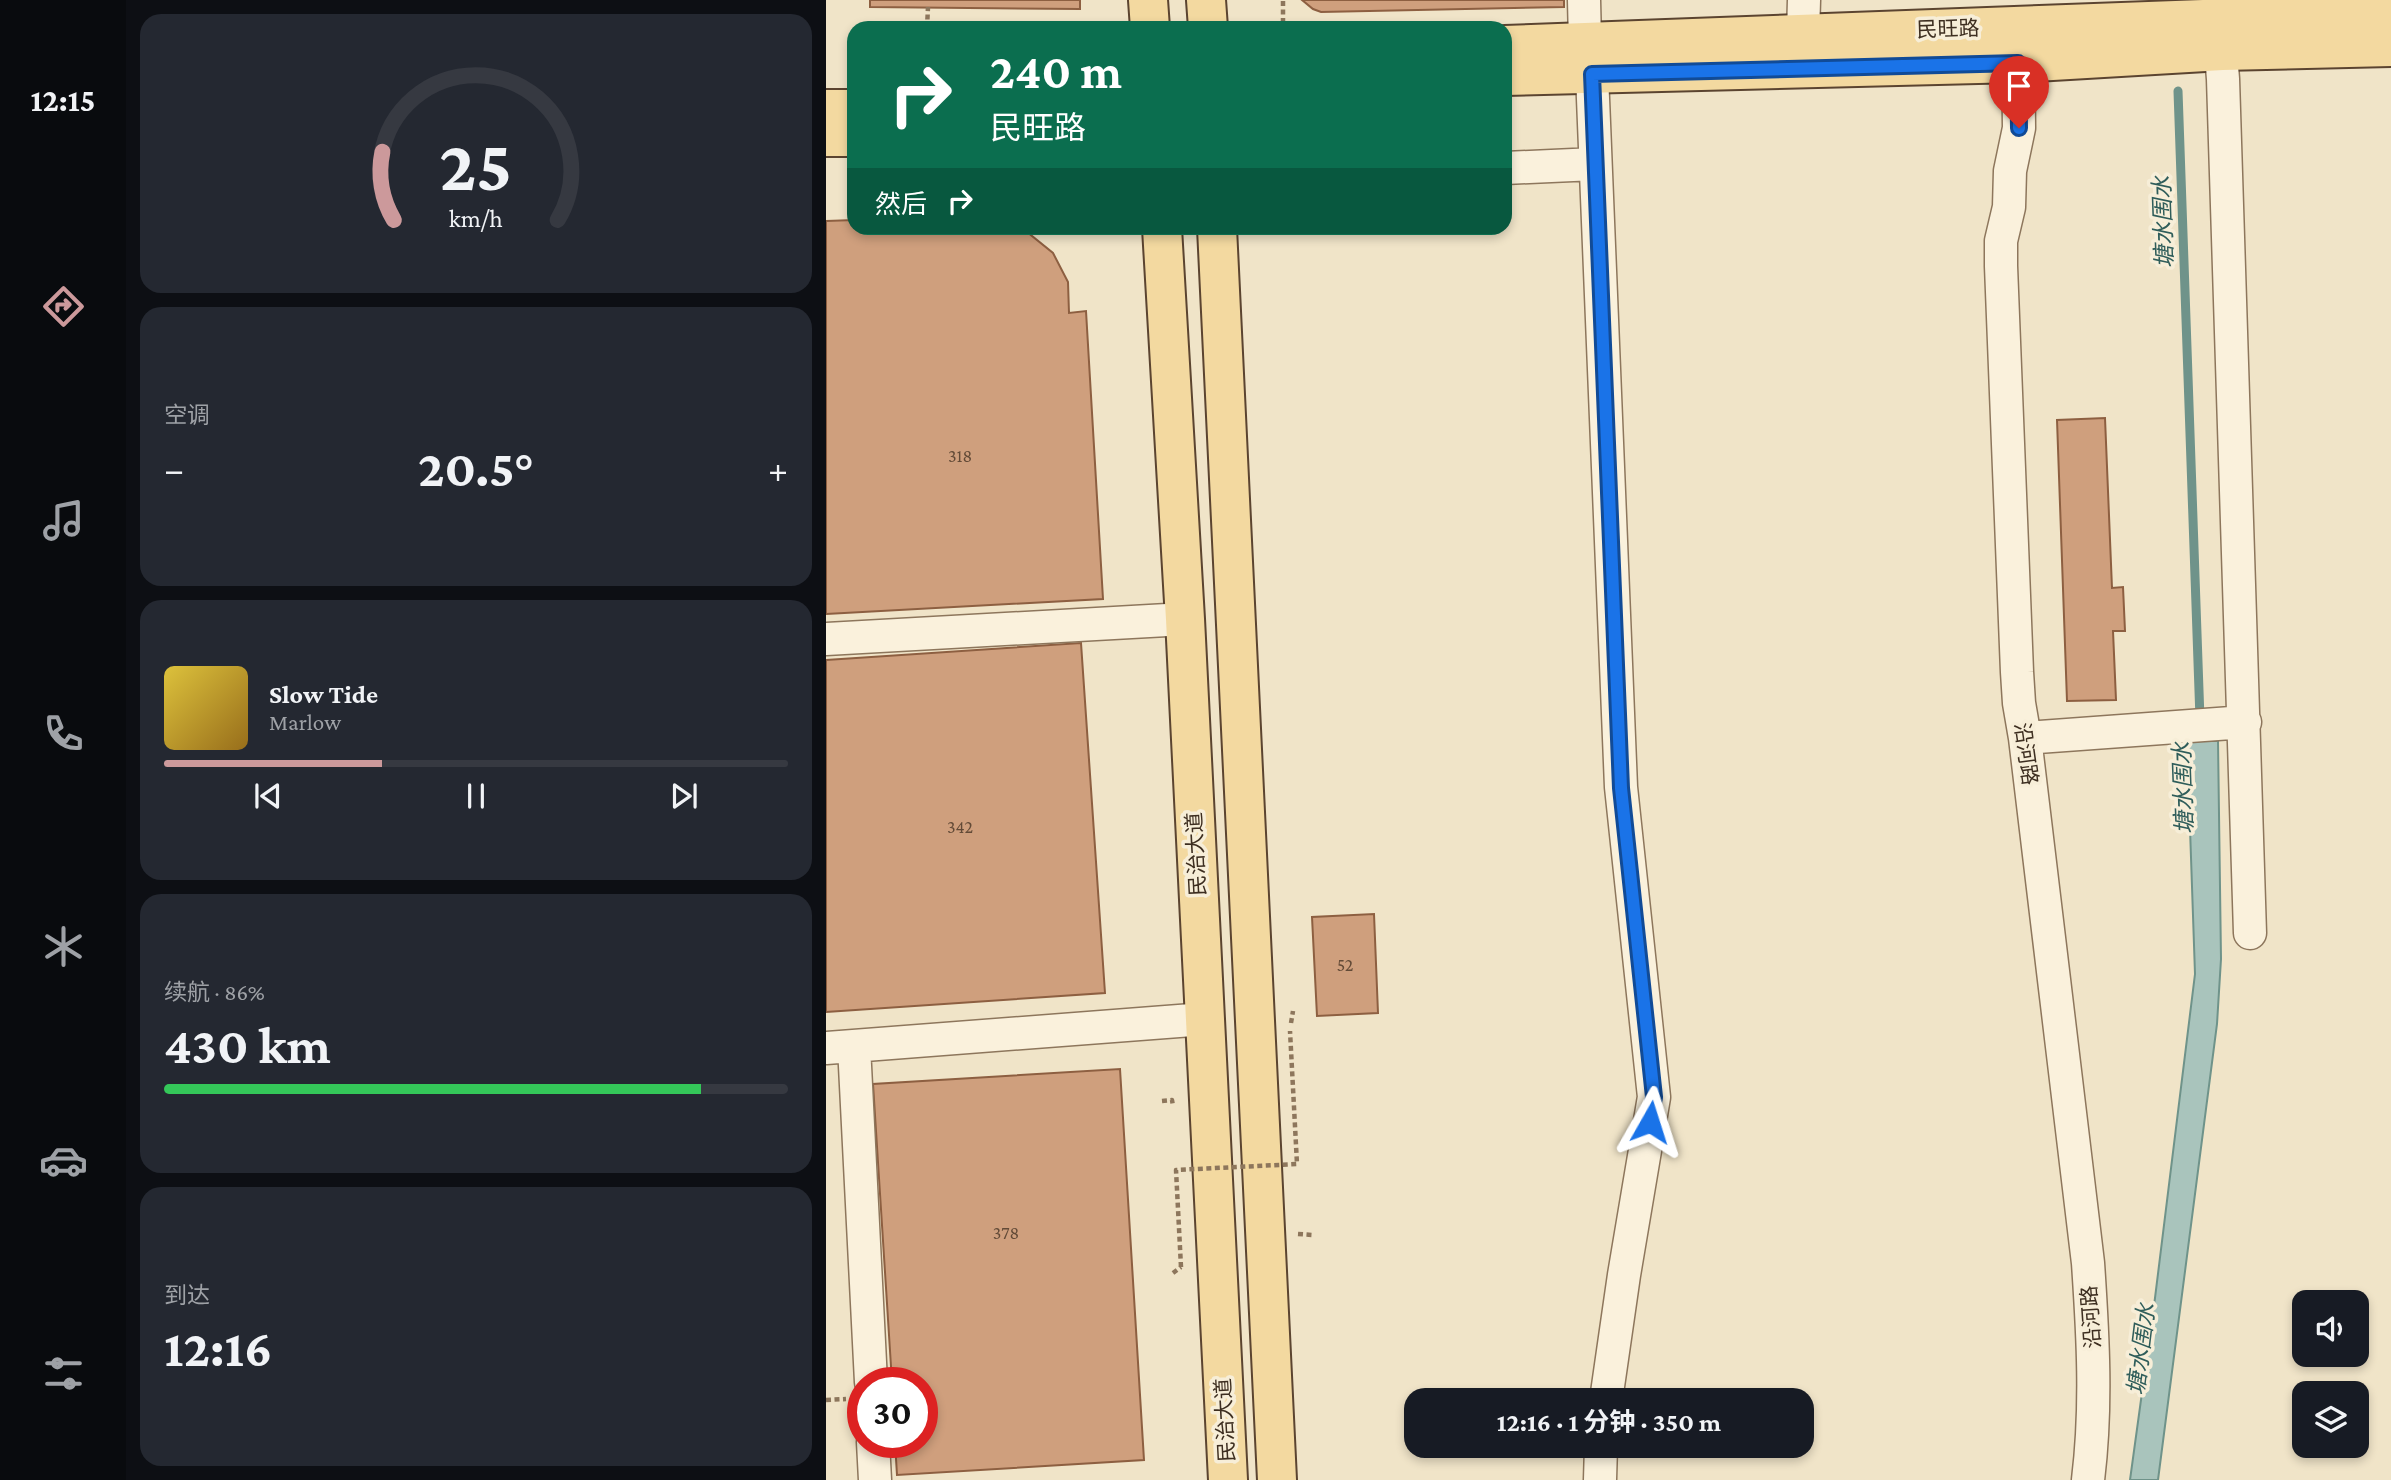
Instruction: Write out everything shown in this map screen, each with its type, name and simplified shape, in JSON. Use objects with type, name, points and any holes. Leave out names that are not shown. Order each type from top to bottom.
[{"type":"main road","points":[[1149,0],[1150,21]]},
{"type":"main road","points":[[1206,0],[1208,21]]},
{"type":"main road","name":"民旺路","points":[[1512,46],[1589,58],[2018,45],[2110,27],[2391,12]]},
{"type":"main road","name":"民旺路","points":[[1512,74],[1804,17],[2018,45]]},
{"type":"main road","name":"民旺路","points":[[2219,23],[2391,47]]},
{"type":"main road","points":[[826,109],[847,109]]},
{"type":"main road","points":[[826,137],[847,137]]},
{"type":"main road","name":"民治大道","points":[[1163,235],[1228,1480]]},
{"type":"main road","points":[[1217,235],[1277,1480]]},
{"type":"street","points":[[1584,0],[1595,164],[1621,788],[1654,1097],[1608,1388]]},
{"type":"street","points":[[2219,23],[2232,723],[2250,933]]},
{"type":"street","name":"沿河路","points":[[2018,45],[2019,128],[2010,170],[2009,207],[2001,241],[2018,682],[2088,1263],[2094,1342],[2094,1403],[2088,1480]]},
{"type":"street","points":[[1512,168],[1595,164]]},
{"type":"street","points":[[826,639],[1185,620]]},
{"type":"street","points":[[2025,738],[2232,723]]},
{"type":"street","points":[[870,1367],[840,1047],[1205,1019]]},
{"type":"street","points":[[873,1458],[874,1480]]},
{"type":"street","points":[[1600,1480],[1601,1458]]},
{"type":"path","points":[[1283,1],[1283,21]]},
{"type":"path","points":[[927,21],[928,8]]},
{"type":"path","points":[[1173,1273],[1181,1267],[1176,1170],[1297,1164],[1290,1031]]},
{"type":"path","points":[[1163,1101],[1172,1101]]},
{"type":"path","points":[[1298,1236],[1312,1235]]},
{"type":"water","points":[[2187,741],[2218,741],[2221,959],[2217,1024],[2158,1480],[2130,1480],[2195,974]]},
{"type":"building","points":[[870,0],[1080,0],[1080,9],[870,7]]},
{"type":"building","points":[[1302,0],[1564,0],[1564,7],[1321,12]]},
{"type":"building","points":[[847,220],[847,235],[1031,235],[1053,253],[1068,282],[1069,313],[1086,311],[1103,599],[826,614],[826,221]]},
{"type":"building","points":[[2105,418],[2112,588],[2123,587],[2125,631],[2113,631],[2116,700],[2067,701],[2057,420]]},
{"type":"building","points":[[1081,643],[1105,993],[826,1012],[826,660]]},
{"type":"building","points":[[1374,914],[1378,1013],[1317,1016],[1312,917]]},
{"type":"building","points":[[1120,1069],[1144,1460],[897,1475],[896,1458],[938,1458],[938,1367],[891,1367],[873,1084]]},
{"type":"waterway","name":"塘水围水","points":[[2178,91],[2200,719]]},
{"type":"route","points":[[1650,1122],[1654,1097],[1621,788],[1592,74],[2018,63],[2019,128]]}]
